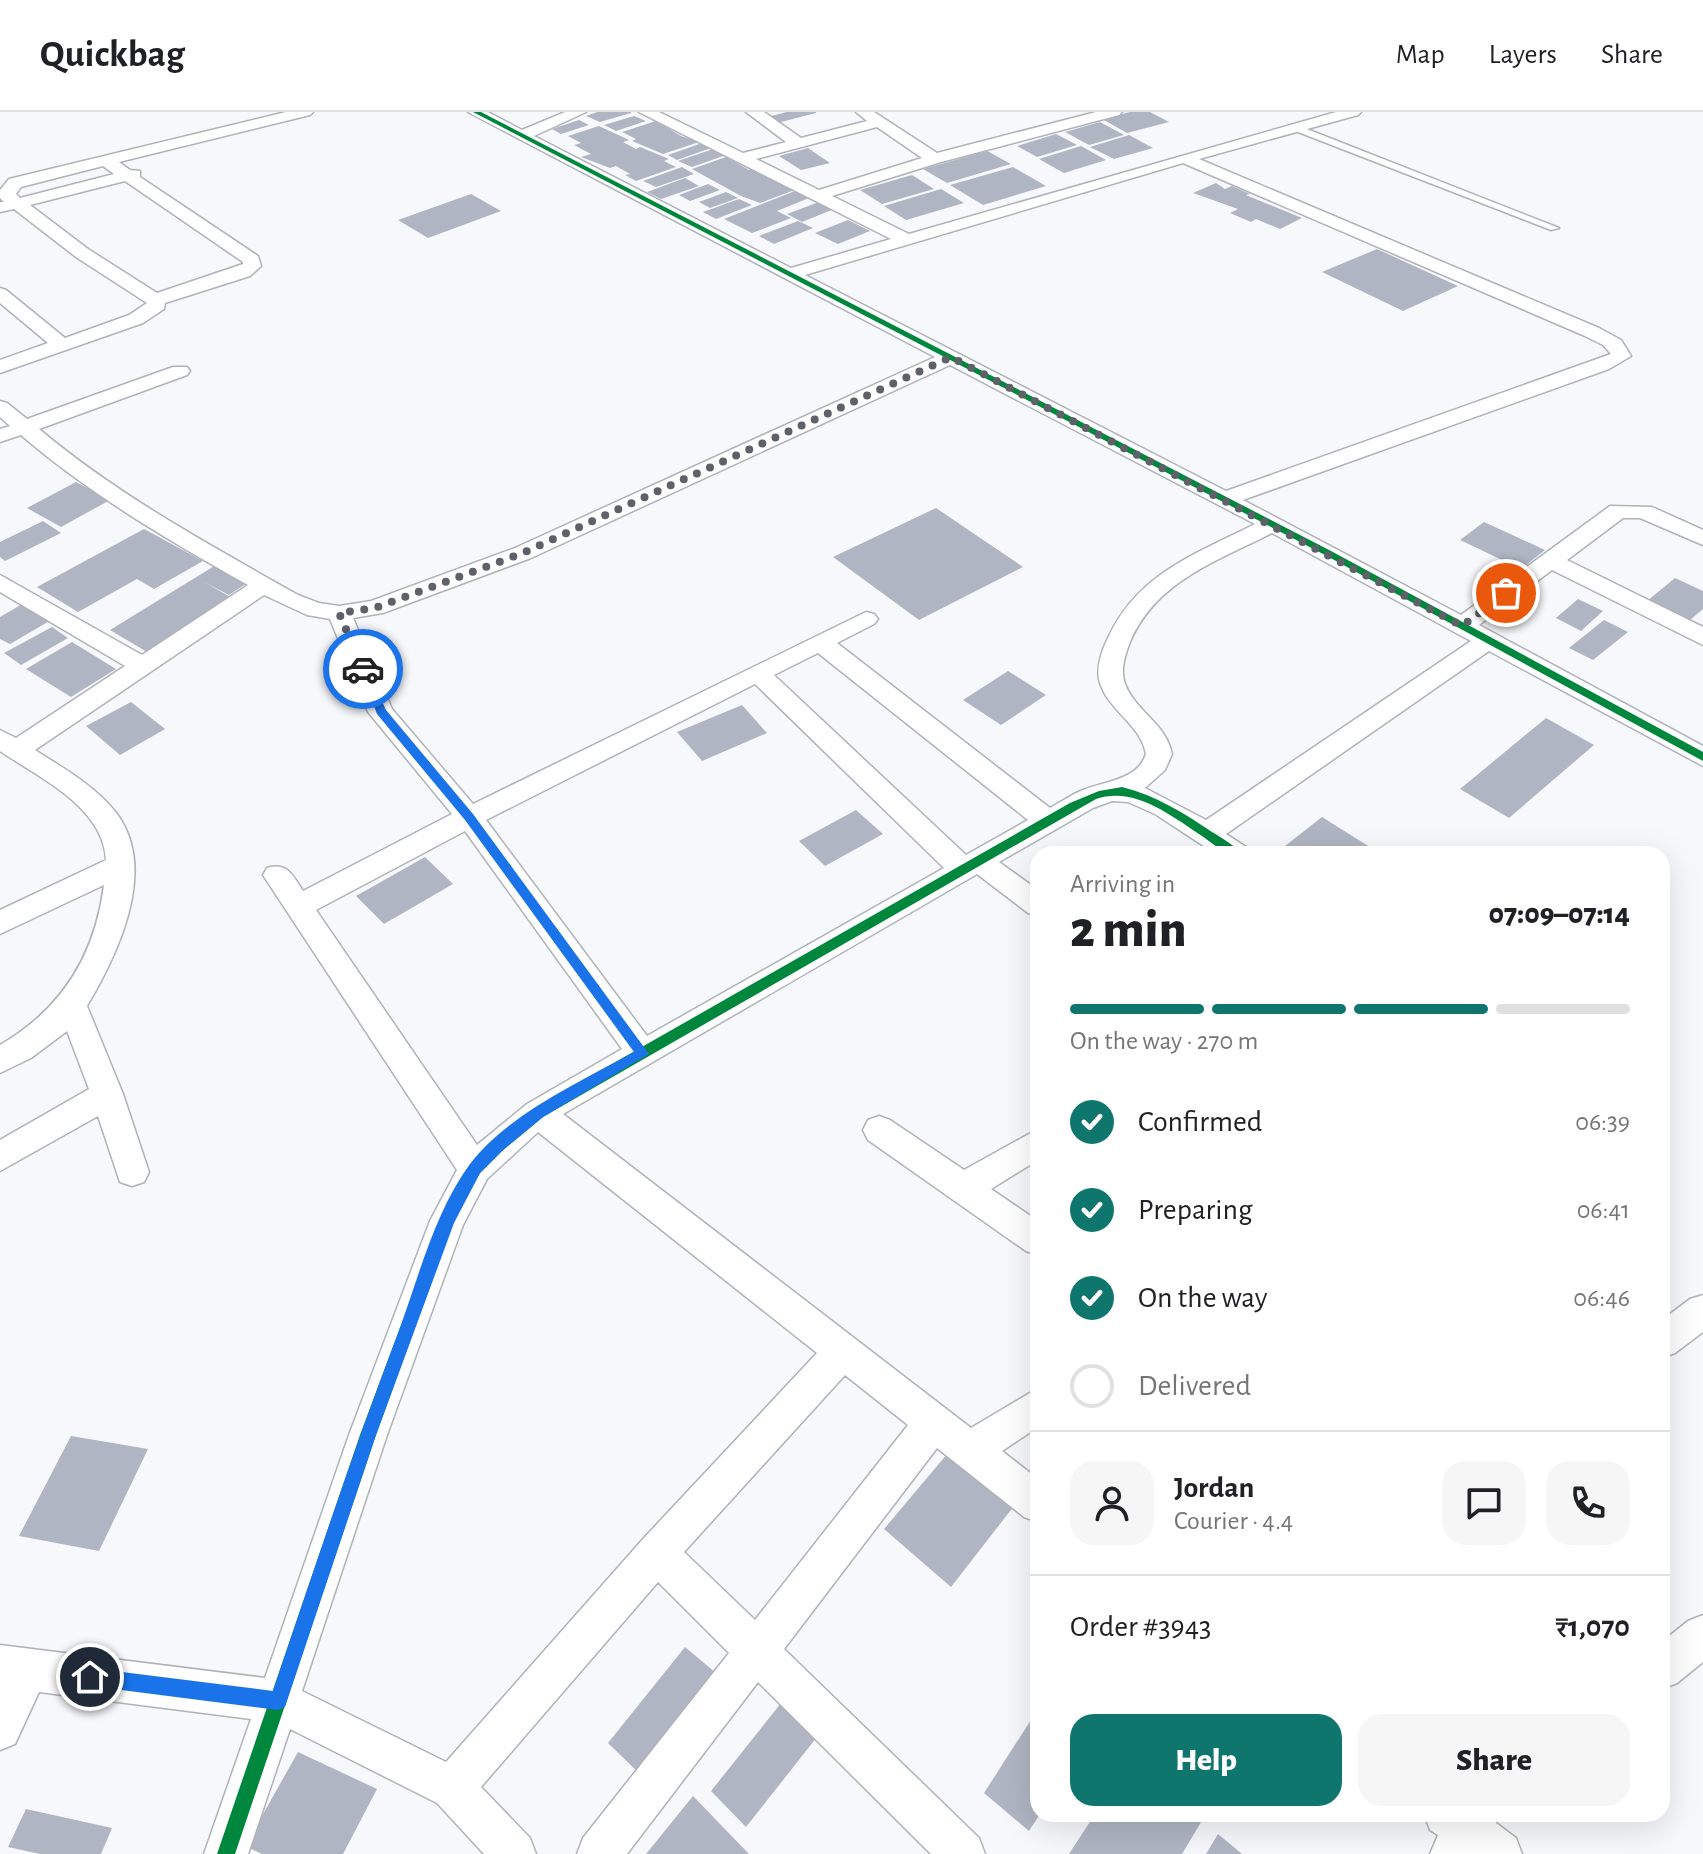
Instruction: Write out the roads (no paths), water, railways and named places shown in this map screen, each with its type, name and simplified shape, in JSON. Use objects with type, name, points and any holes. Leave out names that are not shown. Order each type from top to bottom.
[{"type":"street","points":[[8,206],[8,190],[15,183],[305,112]]},
{"type":"street","points":[[476,112],[1273,524],[1703,757]]},
{"type":"street","points":[[521,136],[578,112]]},
{"type":"street","points":[[647,112],[906,239]]},
{"type":"street","points":[[754,112],[798,143]]},
{"type":"street","points":[[864,112],[935,159]]},
{"type":"street","points":[[820,195],[1089,115],[1114,112]]},
{"type":"street","points":[[790,274],[1184,158],[1353,112]]},
{"type":"street","points":[[1276,117],[1296,128]]},
{"type":"street","points":[[741,158],[879,122]]},
{"type":"street","points":[[1184,158],[1612,341],[1620,349],[1621,356],[1225,499]]},
{"type":"street","points":[[104,160],[252,260],[252,266],[244,272],[155,300]]},
{"type":"street","points":[[8,206],[155,169]]},
{"type":"street","points":[[0,367],[148,313],[157,305],[155,300],[8,206]]},
{"type":"street","points":[[0,294],[62,345]]},
{"type":"street","points":[[0,407],[75,470],[141,515],[264,585],[315,610],[339,613],[375,608],[523,553],[951,357]]},
{"type":"street","points":[[0,436],[180,371]]},
{"type":"street","points":[[1462,626],[1608,516],[1628,510],[1644,512],[1703,538]]},
{"type":"street","points":[[226,1854],[368,1435],[447,1221],[475,1169],[538,1113],[1048,821],[1093,798],[1122,791],[1156,763],[1159,748],[1152,733],[1121,700],[1111,681],[1113,653],[1126,626],[1138,605],[1159,585],[1273,524]]},
{"type":"street","points":[[1550,560],[1703,637]]},
{"type":"street","points":[[0,582],[142,666]]},
{"type":"street","points":[[0,1060],[47,1030],[72,1006],[114,911],[120,865],[114,831],[95,806],[8,745],[142,666],[264,585]]},
{"type":"street","points":[[339,613],[381,712],[469,817],[643,1054]]},
{"type":"street","points":[[298,907],[469,817],[866,619]]},
{"type":"street","points":[[1206,834],[1489,640]]},
{"type":"street","points":[[820,642],[1048,821]]},
{"type":"street","points":[[758,673],[972,865],[1030,900]]},
{"type":"street","points":[[1122,791],[1144,799],[1224,846]]},
{"type":"street","points":[[0,923],[120,865]]},
{"type":"street","points":[[277,875],[475,1169]]},
{"type":"street","points":[[72,1006],[107,1094],[132,1172]]},
{"type":"street","points":[[0,1157],[107,1094]]},
{"type":"street","points":[[538,1113],[1030,1497]]},
{"type":"street","points":[[879,1130],[1030,1234]]},
{"type":"street","points":[[963,1188],[1030,1148]]},
{"type":"street","points":[[1670,1335],[1703,1311]]},
{"type":"street","points":[[452,1788],[657,1553],[843,1351]]},
{"type":"street","points":[[970,1450],[1030,1411]]},
{"type":"street","points":[[599,1854],[934,1422]]},
{"type":"street","points":[[657,1553],[963,1854]]},
{"type":"street","points":[[1670,1662],[1703,1636]]},
{"type":"street","points":[[0,1729],[14,1668],[278,1701],[452,1788],[514,1854]]},
{"type":"street","points":[[1460,1827],[1500,1854]]},
{"type":"lane","points":[[1296,128],[1554,228]]}]
